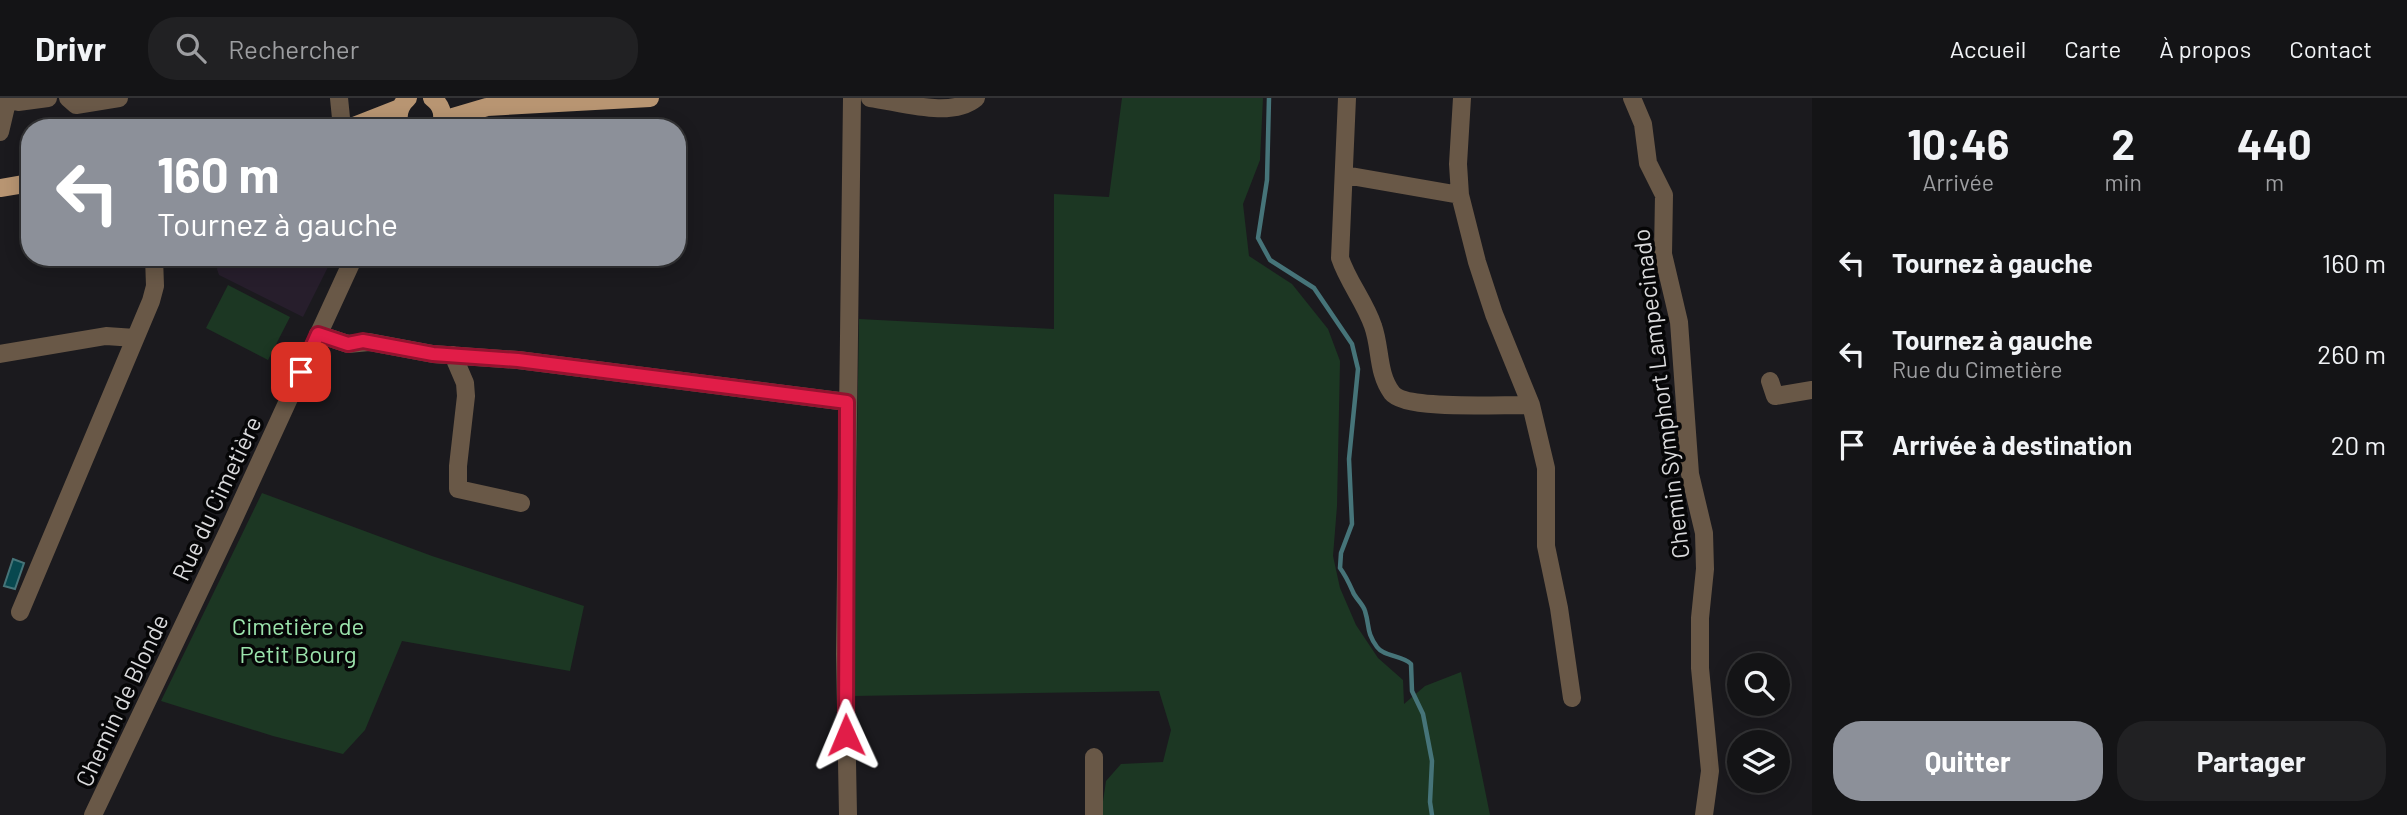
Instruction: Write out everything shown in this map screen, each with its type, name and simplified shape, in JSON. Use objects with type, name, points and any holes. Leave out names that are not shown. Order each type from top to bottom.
[{"type":"main road","points":[[432,98],[440,106],[441,119]]},
{"type":"main road","points":[[455,119],[487,107],[650,98]]},
{"type":"main road","points":[[369,119],[404,103]]},
{"type":"main road","points":[[0,188],[21,184]]},
{"type":"street","points":[[0,132],[8,99],[18,102],[48,98]]},
{"type":"street","points":[[68,98],[76,105],[119,98]]},
{"type":"street","points":[[338,98],[341,119]]},
{"type":"street","points":[[848,815],[845,664],[852,98]]},
{"type":"street","points":[[870,98],[948,110],[968,105],[976,98]]},
{"type":"street","points":[[1347,98],[1340,258],[1369,314],[1375,330],[1380,364],[1394,395],[1406,402],[1425,404],[1531,405]]},
{"type":"street","points":[[1462,98],[1458,163],[1460,195],[1476,262],[1489,302],[1531,405],[1546,468],[1546,546],[1559,608],[1572,698]]},
{"type":"street","name":"Chemin Symphort Lampecinado","points":[[1632,98],[1643,124],[1648,163],[1664,195],[1663,254],[1679,322],[1690,474],[1704,533],[1700,668],[1710,771],[1704,815]]},
{"type":"street","points":[[1345,175],[1460,195]]},
{"type":"street","points":[[19,612],[156,286],[155,266]]},
{"type":"street","name":"Rue du Cimetière","points":[[192,606],[350,266]]},
{"type":"street","points":[[318,334],[348,344],[363,341],[433,354],[531,362],[847,402]]},
{"type":"street","points":[[0,354],[106,336],[135,338]]},
{"type":"street","points":[[453,355],[465,383],[466,396],[458,489],[520,503]]},
{"type":"street","points":[[1770,381],[1775,396],[1812,390]]},
{"type":"street","name":"Chemin de Blonde","points":[[93,815],[192,606]]},
{"type":"street","points":[[1094,757],[1094,815]]},
{"type":"shaded area","points":[[218,266],[328,266],[303,317],[219,275]]},
{"type":"green space","points":[[1122,98],[1263,98],[1260,160],[1243,204],[1249,256],[1292,284],[1328,329],[1340,361],[1337,506],[1333,556],[1340,588],[1356,625],[1378,658],[1403,680],[1404,704],[1425,686],[1461,672],[1490,815],[1101,815],[1106,781],[1121,764],[1163,762],[1171,730],[1159,691],[853,696],[859,319],[1054,329],[1054,194],[1109,197]]},
{"type":"green space","points":[[228,285],[290,317],[268,360],[206,328]]},
{"type":"green space","name":"Cimetière de Petit Bourg","points":[[262,493],[432,556],[584,606],[570,671],[402,641],[365,730],[343,754],[273,736],[161,701]]},
{"type":"water","points":[[13,559],[24,563],[15,589],[4,586]]},
{"type":"waterway","points":[[1269,98],[1267,180],[1258,238],[1270,260],[1314,288],[1352,344],[1358,369],[1349,459],[1352,524],[1341,553],[1340,568],[1364,608],[1370,633],[1377,647],[1384,653],[1411,664],[1412,691],[1423,714],[1432,761],[1432,815]]},
{"type":"route","points":[[301,372],[318,334],[348,344],[363,341],[433,354],[518,360],[847,402],[846,735]]}]
